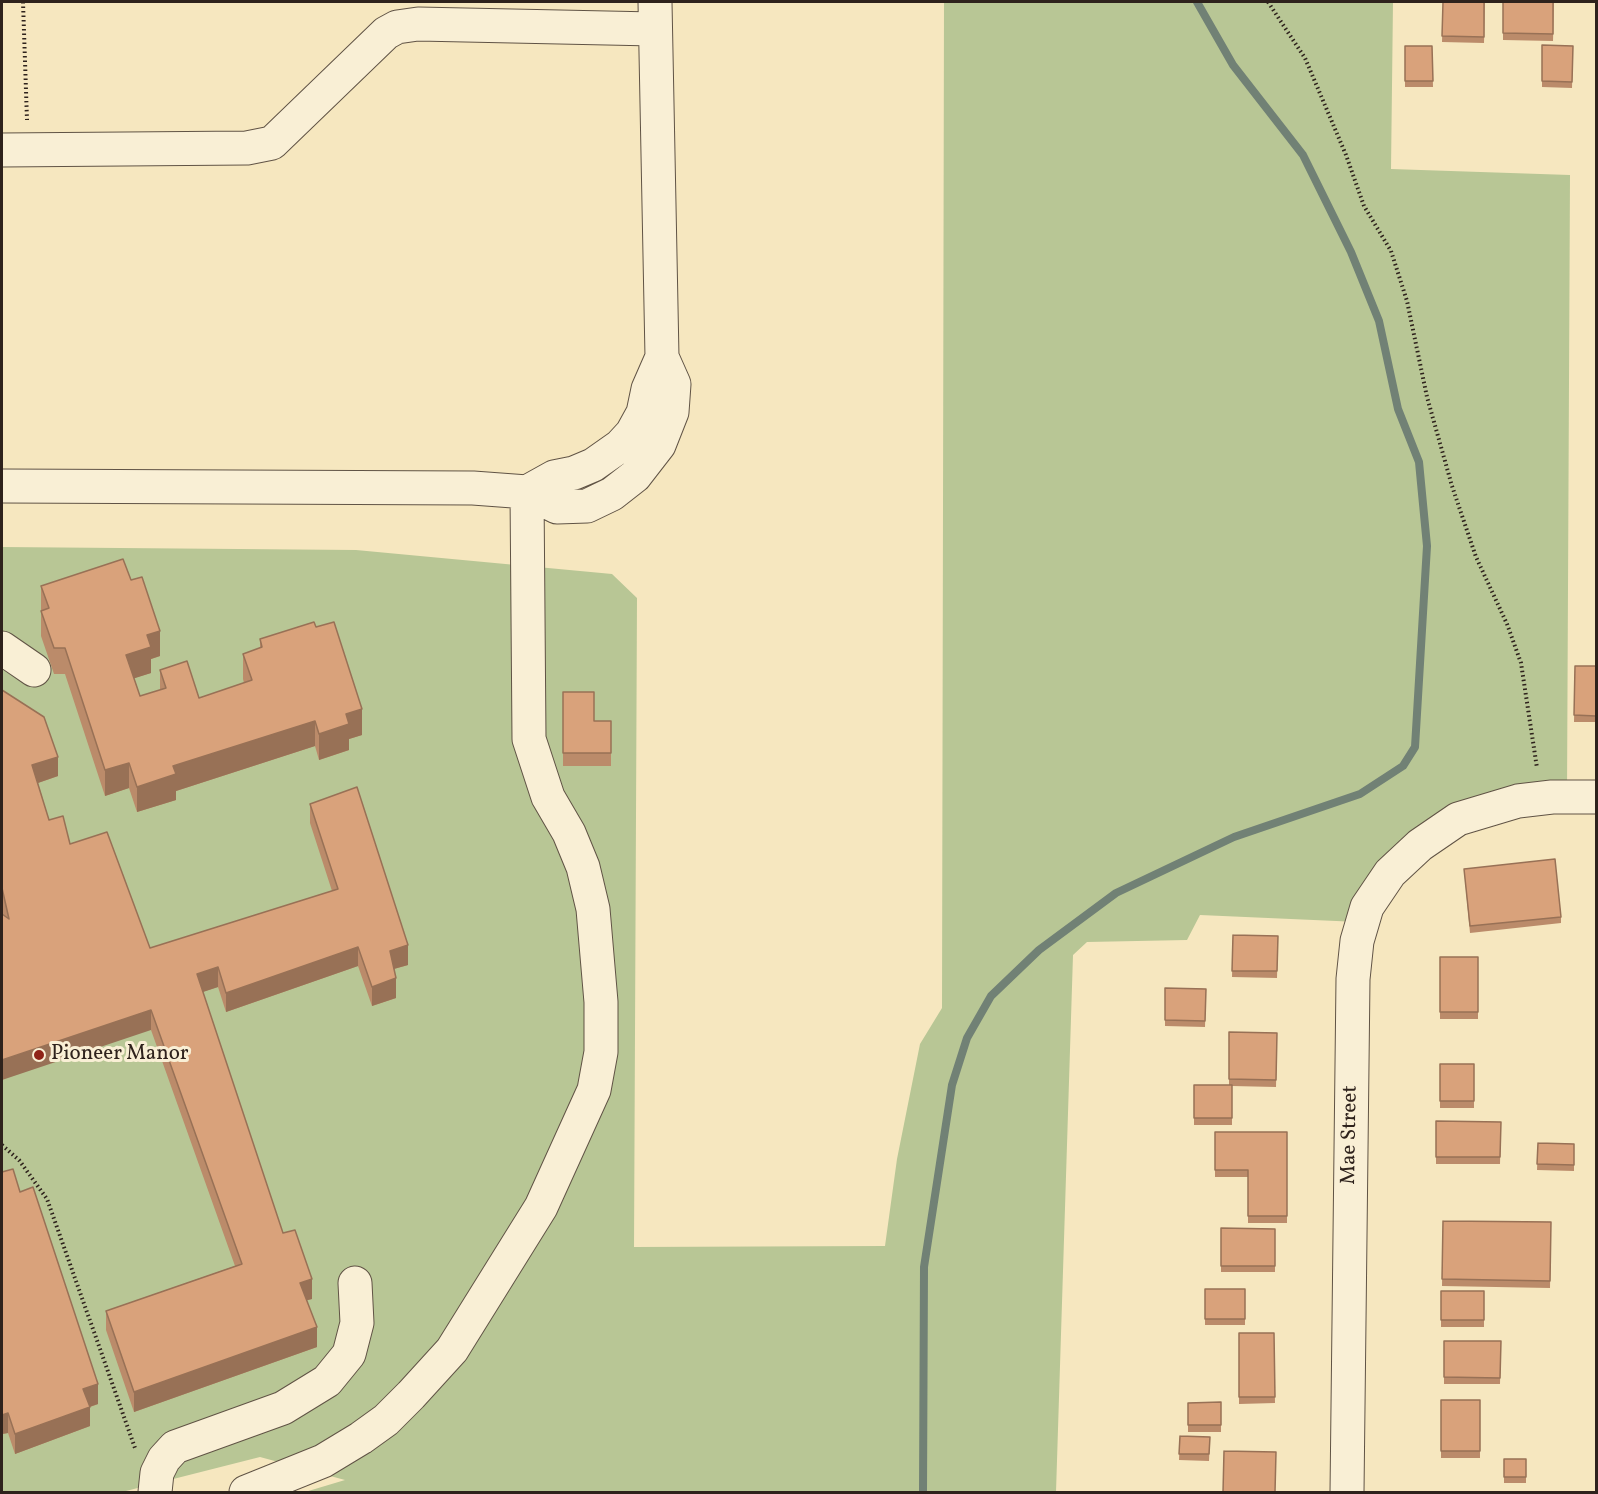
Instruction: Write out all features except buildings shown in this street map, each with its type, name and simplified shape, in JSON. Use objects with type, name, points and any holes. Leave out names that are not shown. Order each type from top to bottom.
[{"type":"street","points":[[2,150],[248,148],[272,143],[386,33],[397,27],[418,24],[655,15],[662,357],[674,384],[672,412],[659,445],[635,476],[612,494],[587,506],[557,507],[527,492],[390,487],[2,486]]},
{"type":"street","points":[[246,1492],[323,1461],[361,1438],[403,1403],[452,1350],[541,1207],[594,1090],[601,1052],[601,1002],[593,909],[583,867],[569,833],[548,798],[529,739],[527,492]]},
{"type":"street","points":[[2,648],[34,670]]},
{"type":"street","name":"Mae Street","points":[[1347,1492],[1353,979],[1358,940],[1367,907],[1390,873],[1420,845],[1458,819],[1518,801],[1596,796]]},
{"type":"street","points":[[155,1492],[157,1473],[164,1459],[176,1447],[284,1408],[327,1381],[349,1354],[357,1323],[355,1283]]},
{"type":"path","points":[[23,2],[28,129]]},
{"type":"path","points":[[1268,2],[1305,58],[1339,135],[1364,206],[1390,251],[1407,301],[1427,397],[1452,486],[1476,557],[1507,624],[1521,663],[1542,798]]},
{"type":"path","points":[[2,1145],[19,1160],[47,1198],[131,1439]]},
{"type":"green space","points":[[944,2],[1393,2],[1391,169],[1570,175],[1567,793],[1455,816],[1359,922],[1200,915],[1187,940],[1087,942],[1073,955],[1056,1492],[305,1492],[345,1480],[260,1457],[122,1492],[2,1492],[2,547],[356,550],[612,574],[637,598],[634,1247],[885,1246],[897,1159],[920,1044],[942,1008]]},
{"type":"waterway","points":[[923,1492],[924,1267],[952,1085],[967,1038],[991,996],[1039,950],[1116,893],[1234,837],[1360,794],[1403,766],[1415,747],[1427,546],[1419,462],[1398,409],[1379,321],[1351,252],[1303,155],[1233,65],[1197,2]]},
{"type":"place","name":"Pioneer Manor","points":[[39,1055]]}]
